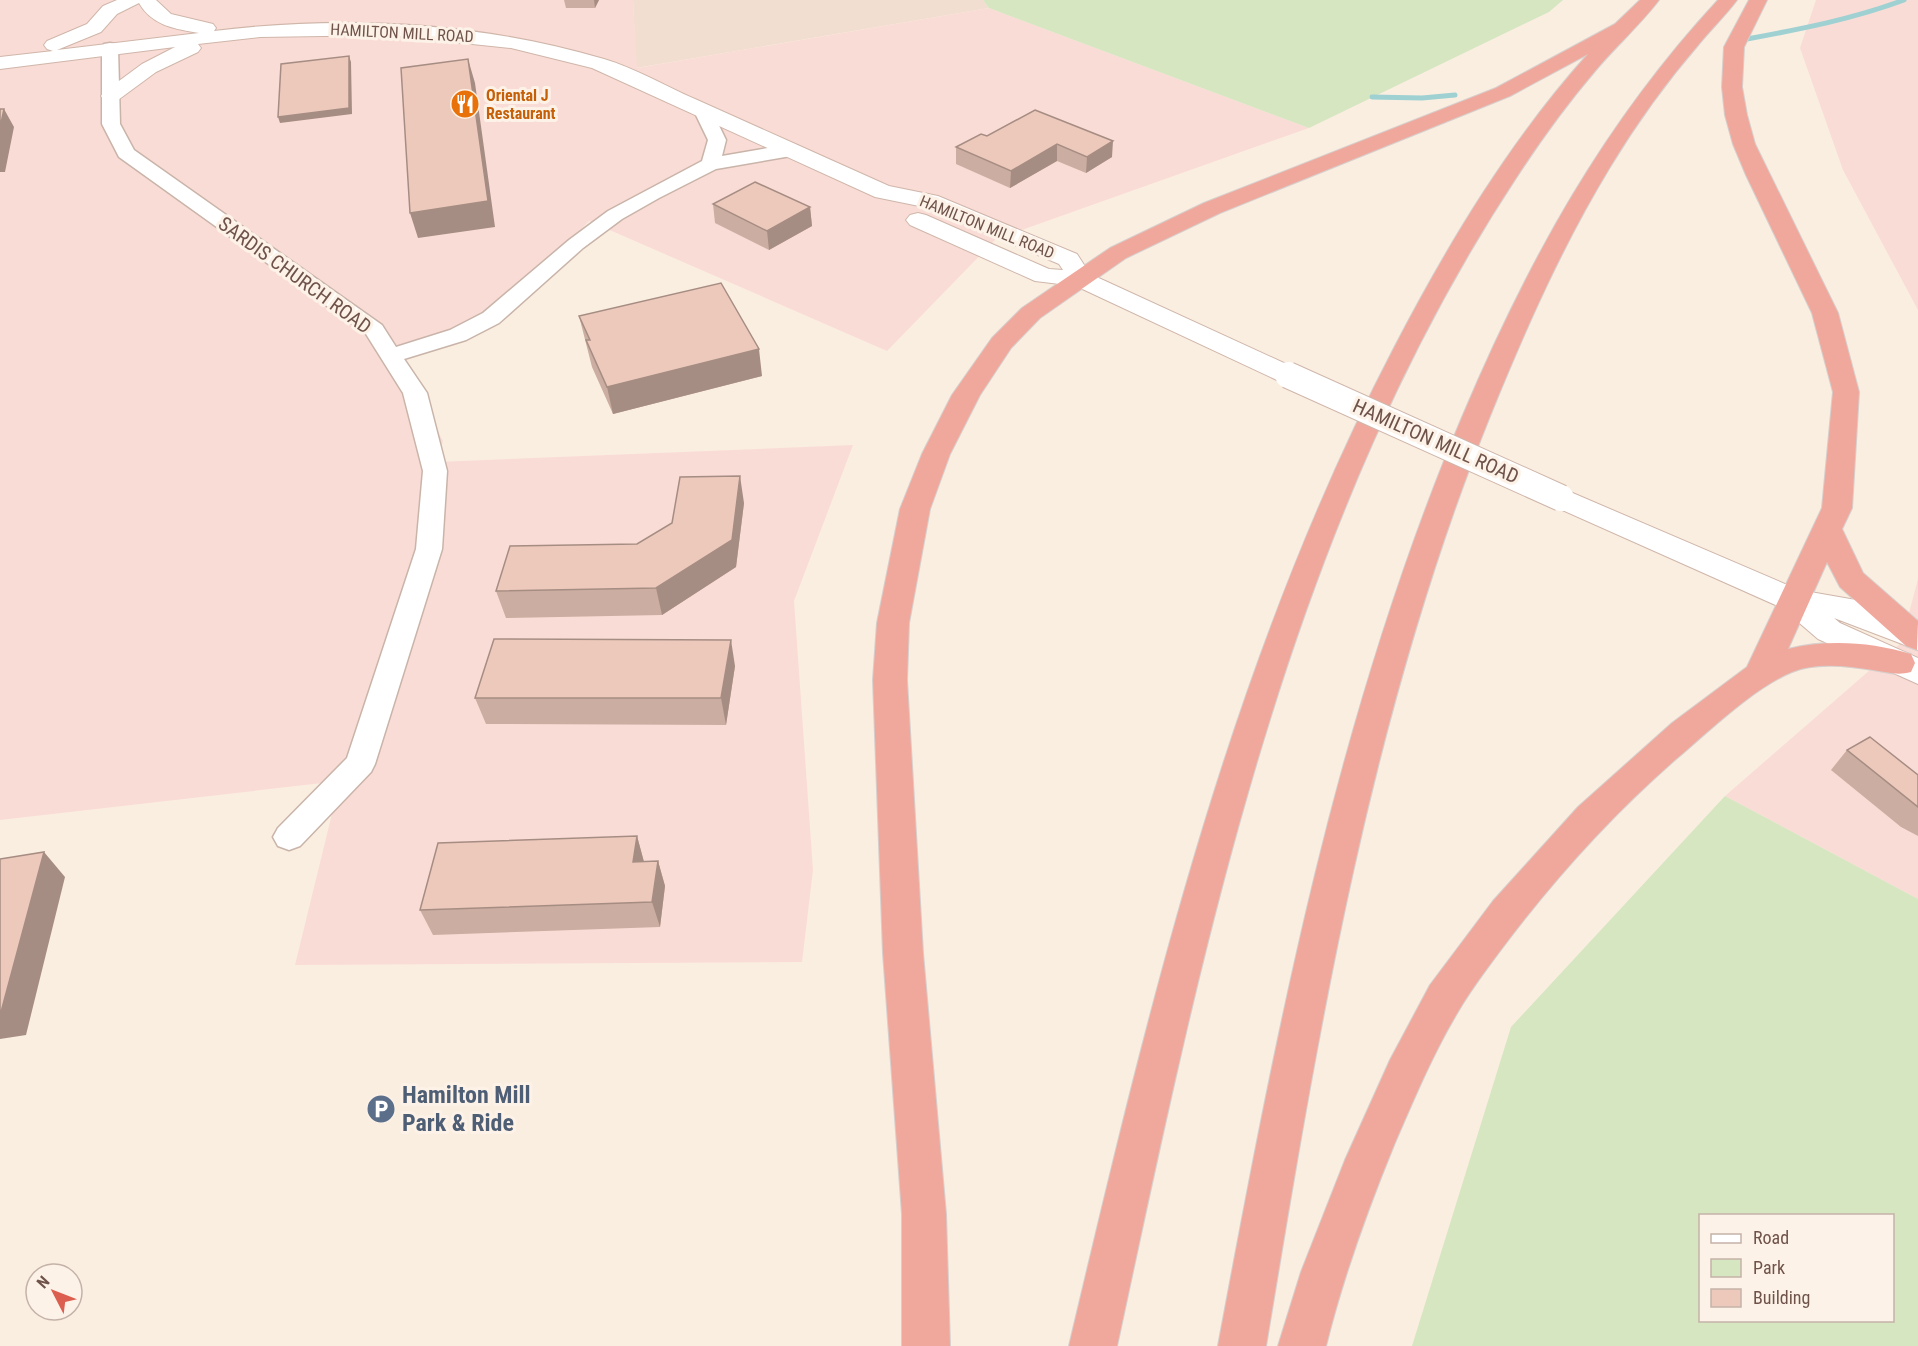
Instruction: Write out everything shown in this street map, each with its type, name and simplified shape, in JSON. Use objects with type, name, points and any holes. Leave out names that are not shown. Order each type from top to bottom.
[{"type":"highway","points":[[1093,1346],[1160,1050],[1230,792],[1260,692],[1354,449],[1413,332],[1464,240],[1545,119],[1620,29],[1650,0]]},
{"type":"highway","points":[[1242,1346],[1284,1105],[1327,901],[1375,715],[1422,559],[1466,435],[1536,277],[1591,178],[1646,95],[1702,27],[1728,0]]},
{"type":"highway","points":[[1758,0],[1734,47],[1733,96],[1744,144],[1752,165],[1825,313],[1846,392],[1837,508],[1760,674]]},
{"type":"highway","points":[[926,1346],[924,1214],[903,952],[890,680],[893,623],[915,509],[936,454],[966,396],[1001,343],[1031,313],[1118,253],[1212,208],[1503,92],[1620,29]]},
{"type":"highway","points":[[1827,529],[1851,579],[1913,653]]},
{"type":"highway","points":[[1302,1346],[1312,1306],[1355,1188],[1397,1089],[1444,996],[1509,908],[1578,832],[1666,745],[1760,674],[1787,661],[1813,657],[1913,653]]},
{"type":"main road","name":"SARDIS CHURCH ROAD","points":[[111,48],[126,7],[132,0]]},
{"type":"main road","points":[[7,63],[94,28],[110,10],[132,0]]},
{"type":"main road","points":[[147,0],[153,11],[163,18],[180,24],[234,33]]},
{"type":"main road","name":"HAMILTON MILL ROAD","points":[[7,63],[234,33],[387,29],[511,42],[599,64],[883,192],[906,214],[1044,276],[1081,279],[1288,375],[1793,600],[1829,631],[1913,653]]},
{"type":"main road","points":[[111,96],[140,72],[170,55],[201,44],[260,31]]},
{"type":"street","name":"SARDIS CHURCH ROAD","points":[[111,48],[111,124],[126,153],[173,189],[304,278],[374,330],[415,393],[435,471],[429,549],[360,764],[289,837]]},
{"type":"street","points":[[703,111],[717,140],[711,164]]},
{"type":"street","points":[[392,356],[458,335],[491,318],[576,244],[615,215],[711,164],[791,150]]},
{"type":"shaded area","points":[[0,0],[633,0],[637,68],[989,8],[1309,128],[996,239],[887,351],[589,221],[514,300],[396,353],[443,441],[437,462],[853,445],[794,601],[813,870],[802,962],[295,965],[340,781],[0,820]]},
{"type":"shaded area","points":[[633,0],[983,0],[989,8],[636,68]]},
{"type":"shaded area","points":[[1816,0],[1918,0],[1918,310],[1843,170],[1800,48]]},
{"type":"shaded area","points":[[1918,579],[1918,899],[1725,796],[1901,643]]},
{"type":"green space","points":[[983,0],[1563,0],[1549,12],[1309,128],[989,8]]},
{"type":"green space","points":[[1725,796],[1918,899],[1918,1346],[1412,1346],[1511,1027]]},
{"type":"building","points":[[349,56],[349,108],[278,117],[281,64]]},
{"type":"building","points":[[468,59],[488,201],[410,213],[401,68]]},
{"type":"building","points":[[0,109],[4,109],[0,128]]},
{"type":"building","points":[[1035,110],[1113,141],[1087,157],[1057,144],[1011,171],[956,147],[981,134],[987,136]]},
{"type":"building","points":[[755,182],[810,207],[767,231],[713,204]]},
{"type":"building","points":[[721,283],[759,349],[607,387],[586,340],[590,340],[579,316]]},
{"type":"building","points":[[740,476],[732,540],[656,588],[496,591],[510,546],[637,544],[672,523],[680,477]]},
{"type":"building","points":[[494,639],[731,640],[721,698],[475,698]]},
{"type":"building","points":[[1870,737],[1918,775],[1918,807],[1847,750]]},
{"type":"building","points":[[637,836],[633,862],[658,861],[652,902],[420,910],[438,843]]},
{"type":"building","points":[[44,852],[1,1012],[0,1012],[0,859]]},
{"type":"waterway","points":[[1747,39],[1846,18],[1904,0]]},
{"type":"waterway","points":[[1372,97],[1422,98],[1455,95]]},
{"type":"place","name":"Oriental J Restaurant","points":[[465,104]]},
{"type":"place","name":"Hamilton Mill Park & Ride","points":[[381,1109]]}]
